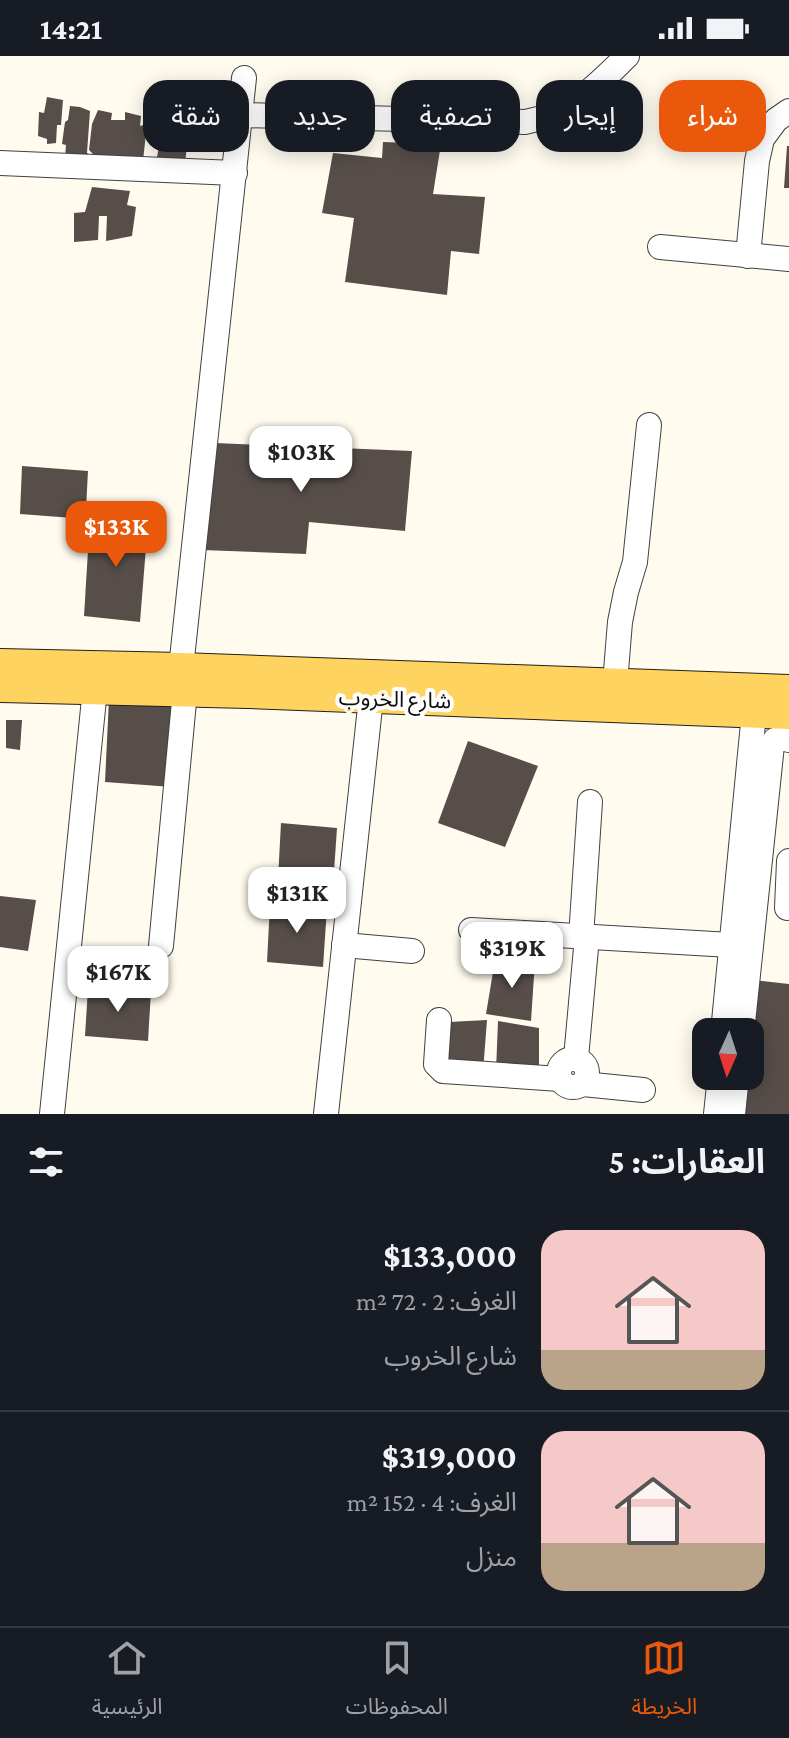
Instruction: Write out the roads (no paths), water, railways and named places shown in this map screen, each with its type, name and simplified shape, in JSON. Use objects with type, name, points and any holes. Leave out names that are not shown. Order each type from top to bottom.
[{"type":"main road","name":"شارع الخروب","points":[[0,664],[371,698],[754,713],[787,719]]},
{"type":"main road","name":"شارع الخروب","points":[[0,687],[95,689],[183,680],[615,683],[787,719]]},
{"type":"street","points":[[249,115],[525,122],[555,114],[580,100],[627,56]]},
{"type":"street","points":[[748,256],[762,139],[776,120],[789,111]]},
{"type":"street","points":[[161,946],[183,680],[237,152]]},
{"type":"street","points":[[0,163],[235,173]]},
{"type":"street","points":[[660,247],[789,259]]},
{"type":"street","points":[[615,683],[620,622],[635,562],[649,425]]},
{"type":"street","points":[[52,1114],[95,689]]},
{"type":"street","points":[[326,1114],[371,698]]},
{"type":"street","points":[[724,1018],[754,713]]},
{"type":"street","points":[[743,1018],[772,745],[787,719]]},
{"type":"street","points":[[571,1081],[586,1079],[588,1072],[582,1061],[576,1058],[590,802]]},
{"type":"street","points":[[787,908],[789,861]]},
{"type":"street","points":[[471,930],[731,945]]},
{"type":"street","points":[[344,945],[412,951]]},
{"type":"street","points":[[439,1020],[436,1064],[443,1071],[643,1090]]},
{"type":"street","points":[[716,1114],[719,1090]]},
{"type":"street","points":[[733,1114],[736,1090]]}]
